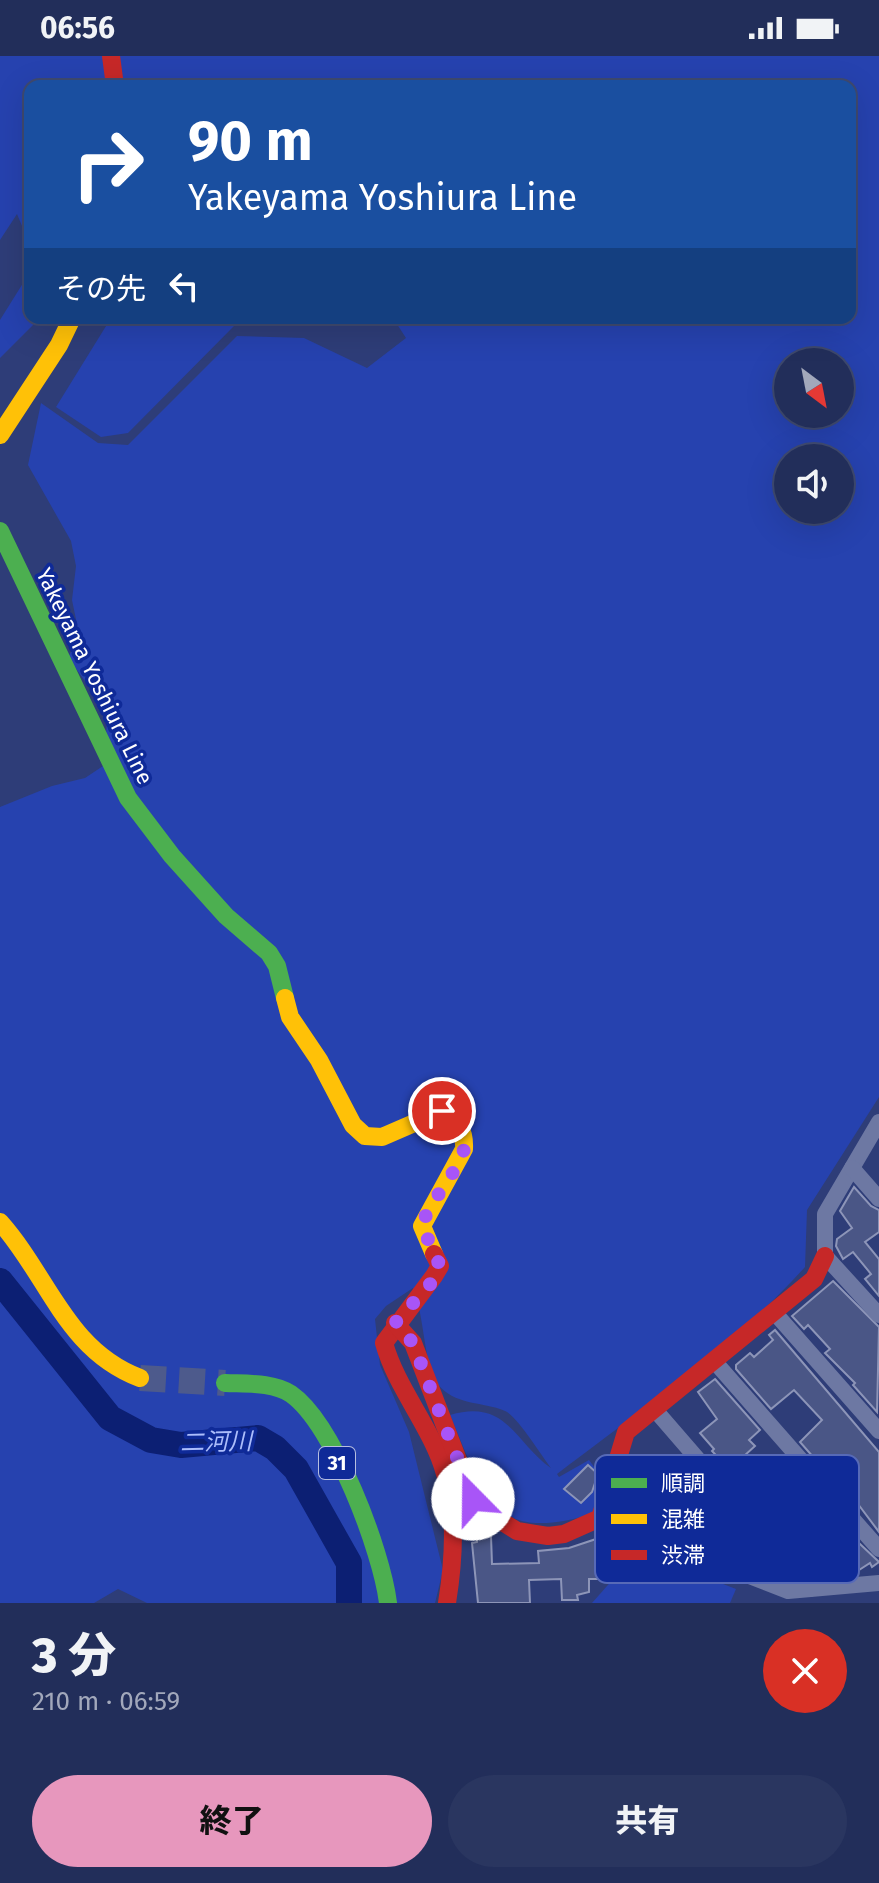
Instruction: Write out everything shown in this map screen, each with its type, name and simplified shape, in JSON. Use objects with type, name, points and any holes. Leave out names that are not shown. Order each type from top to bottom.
[{"type":"main road","points":[[111,56],[114,80]]},
{"type":"main road","points":[[0,435],[59,345],[69,324]]},
{"type":"main road","name":"Yakeyama Yoshiura Line","points":[[0,531],[7,552],[128,798],[172,856],[226,916],[269,953],[277,966],[290,1017],[319,1060],[353,1125],[365,1136],[382,1137],[442,1111],[454,1116],[464,1130],[463,1161],[433,1198],[422,1226],[440,1266],[433,1281],[395,1323]]},
{"type":"main road","points":[[0,1222],[22,1246],[95,1357],[118,1373],[140,1378]]},
{"type":"main road","points":[[619,1455],[626,1432],[656,1411],[814,1279],[825,1256]]},
{"type":"main road","points":[[447,1603],[455,1558],[443,1465],[388,1363],[384,1343],[395,1323],[413,1343],[473,1499],[492,1519],[520,1534],[555,1537],[578,1531],[595,1521]]},
{"type":"main road","name":"31","points":[[225,1383],[262,1385],[290,1394],[309,1410],[374,1540],[384,1566],[388,1603]]},
{"type":"street","points":[[879,1122],[825,1214],[825,1256],[879,1315]]},
{"type":"street","points":[[852,1168],[879,1199]]},
{"type":"street","points":[[774,1312],[879,1431]]},
{"type":"street","points":[[715,1362],[797,1455]]},
{"type":"street","points":[[656,1411],[694,1455]]},
{"type":"street","points":[[859,1526],[879,1549]]},
{"type":"street","points":[[767,1583],[788,1591],[879,1583]]},
{"type":"street","points":[[805,1583],[810,1589]]},
{"type":"shaded area","points":[[0,56],[879,56],[879,1097],[807,1210],[805,1267],[717,1351],[557,1474],[559,1477],[589,1460],[595,1468],[595,1513],[534,1523],[514,1518],[497,1507],[473,1470],[450,1415],[469,1411],[498,1418],[551,1468],[510,1414],[452,1396],[437,1383],[429,1364],[413,1288],[386,1306],[375,1319],[380,1365],[409,1432],[443,1570],[435,1603],[147,1603],[118,1589],[94,1603],[0,1603],[0,807],[52,786],[85,778],[103,766],[108,712],[68,658],[79,634],[72,600],[76,566],[71,541],[28,465],[41,403],[98,443],[128,445],[237,336],[304,338],[367,368],[406,338],[397,324],[856,324],[856,80],[24,80],[24,231],[17,214],[0,240]]},
{"type":"shaded area","points":[[24,282],[24,324],[34,324],[0,358],[0,320]]},
{"type":"shaded area","points":[[107,324],[312,324],[235,325],[128,433],[101,437],[56,407]]},
{"type":"shaded area","points":[[610,1583],[721,1583],[736,1589],[730,1603],[592,1603]]},
{"type":"building","points":[[854,1187],[871,1206],[879,1210],[879,1232],[865,1242],[879,1259],[879,1296],[865,1279],[871,1274],[853,1252],[843,1259],[836,1246],[837,1239],[852,1228],[840,1211]]},
{"type":"building","points":[[833,1281],[879,1327],[877,1412],[853,1385],[855,1383],[825,1353],[830,1349],[808,1325],[804,1329],[792,1316]]},
{"type":"building","points":[[775,1330],[879,1452],[879,1532],[859,1505],[859,1455],[811,1455],[800,1442],[822,1420],[794,1390],[771,1409],[736,1369],[736,1365],[750,1353],[754,1357],[773,1340],[769,1335]]},
{"type":"building","points":[[715,1379],[760,1430],[749,1440],[755,1446],[745,1455],[716,1455],[712,1451],[714,1449],[700,1433],[717,1419],[698,1392]]},
{"type":"building","points":[[588,1465],[595,1471],[592,1492],[581,1503],[564,1489]]},
{"type":"building","points":[[491,1536],[492,1564],[539,1563],[538,1551],[569,1548],[595,1539],[595,1579],[589,1579],[589,1592],[577,1595],[578,1600],[562,1600],[561,1579],[529,1580],[530,1603],[478,1603],[472,1543],[477,1542],[477,1537]]},
{"type":"building","points":[[859,1545],[879,1562],[872,1567],[870,1563],[859,1570]]},
{"type":"waterway","name":"二河川","points":[[0,1281],[110,1418],[151,1440],[181,1445],[258,1438],[275,1448],[296,1469],[349,1563],[349,1603]]},
{"type":"tunnel","points":[[140,1378],[225,1383]]},
{"type":"traffic: fast","points":[[0,531],[128,798],[172,856],[226,916],[269,953],[277,966],[285,998]]},
{"type":"traffic: fast","points":[[225,1383],[276,1387],[291,1394],[307,1410],[339,1460],[353,1491],[376,1553],[388,1603]]},
{"type":"traffic: slow","points":[[0,435],[59,345],[69,324]]},
{"type":"traffic: slow","points":[[285,998],[290,1017],[319,1060],[353,1125],[365,1136],[382,1137],[442,1111],[459,1127],[464,1149],[422,1226],[434,1254]]},
{"type":"traffic: slow","points":[[0,1222],[76,1331],[115,1366],[140,1378]]},
{"type":"traffic: jam","points":[[111,56],[114,80]]},
{"type":"traffic: jam","points":[[434,1254],[440,1266],[384,1343],[395,1371],[436,1449],[448,1486],[453,1545],[447,1603]]},
{"type":"traffic: jam","points":[[619,1455],[626,1432],[814,1279],[825,1256]]},
{"type":"traffic: jam","points":[[395,1323],[413,1343],[473,1499],[488,1513],[517,1531],[548,1536],[564,1534],[595,1520]]},
{"type":"route","points":[[442,1111],[454,1116],[464,1130],[466,1146],[463,1161],[433,1198],[422,1226],[436,1251],[440,1266],[433,1281],[395,1323],[413,1343],[473,1499]]}]
